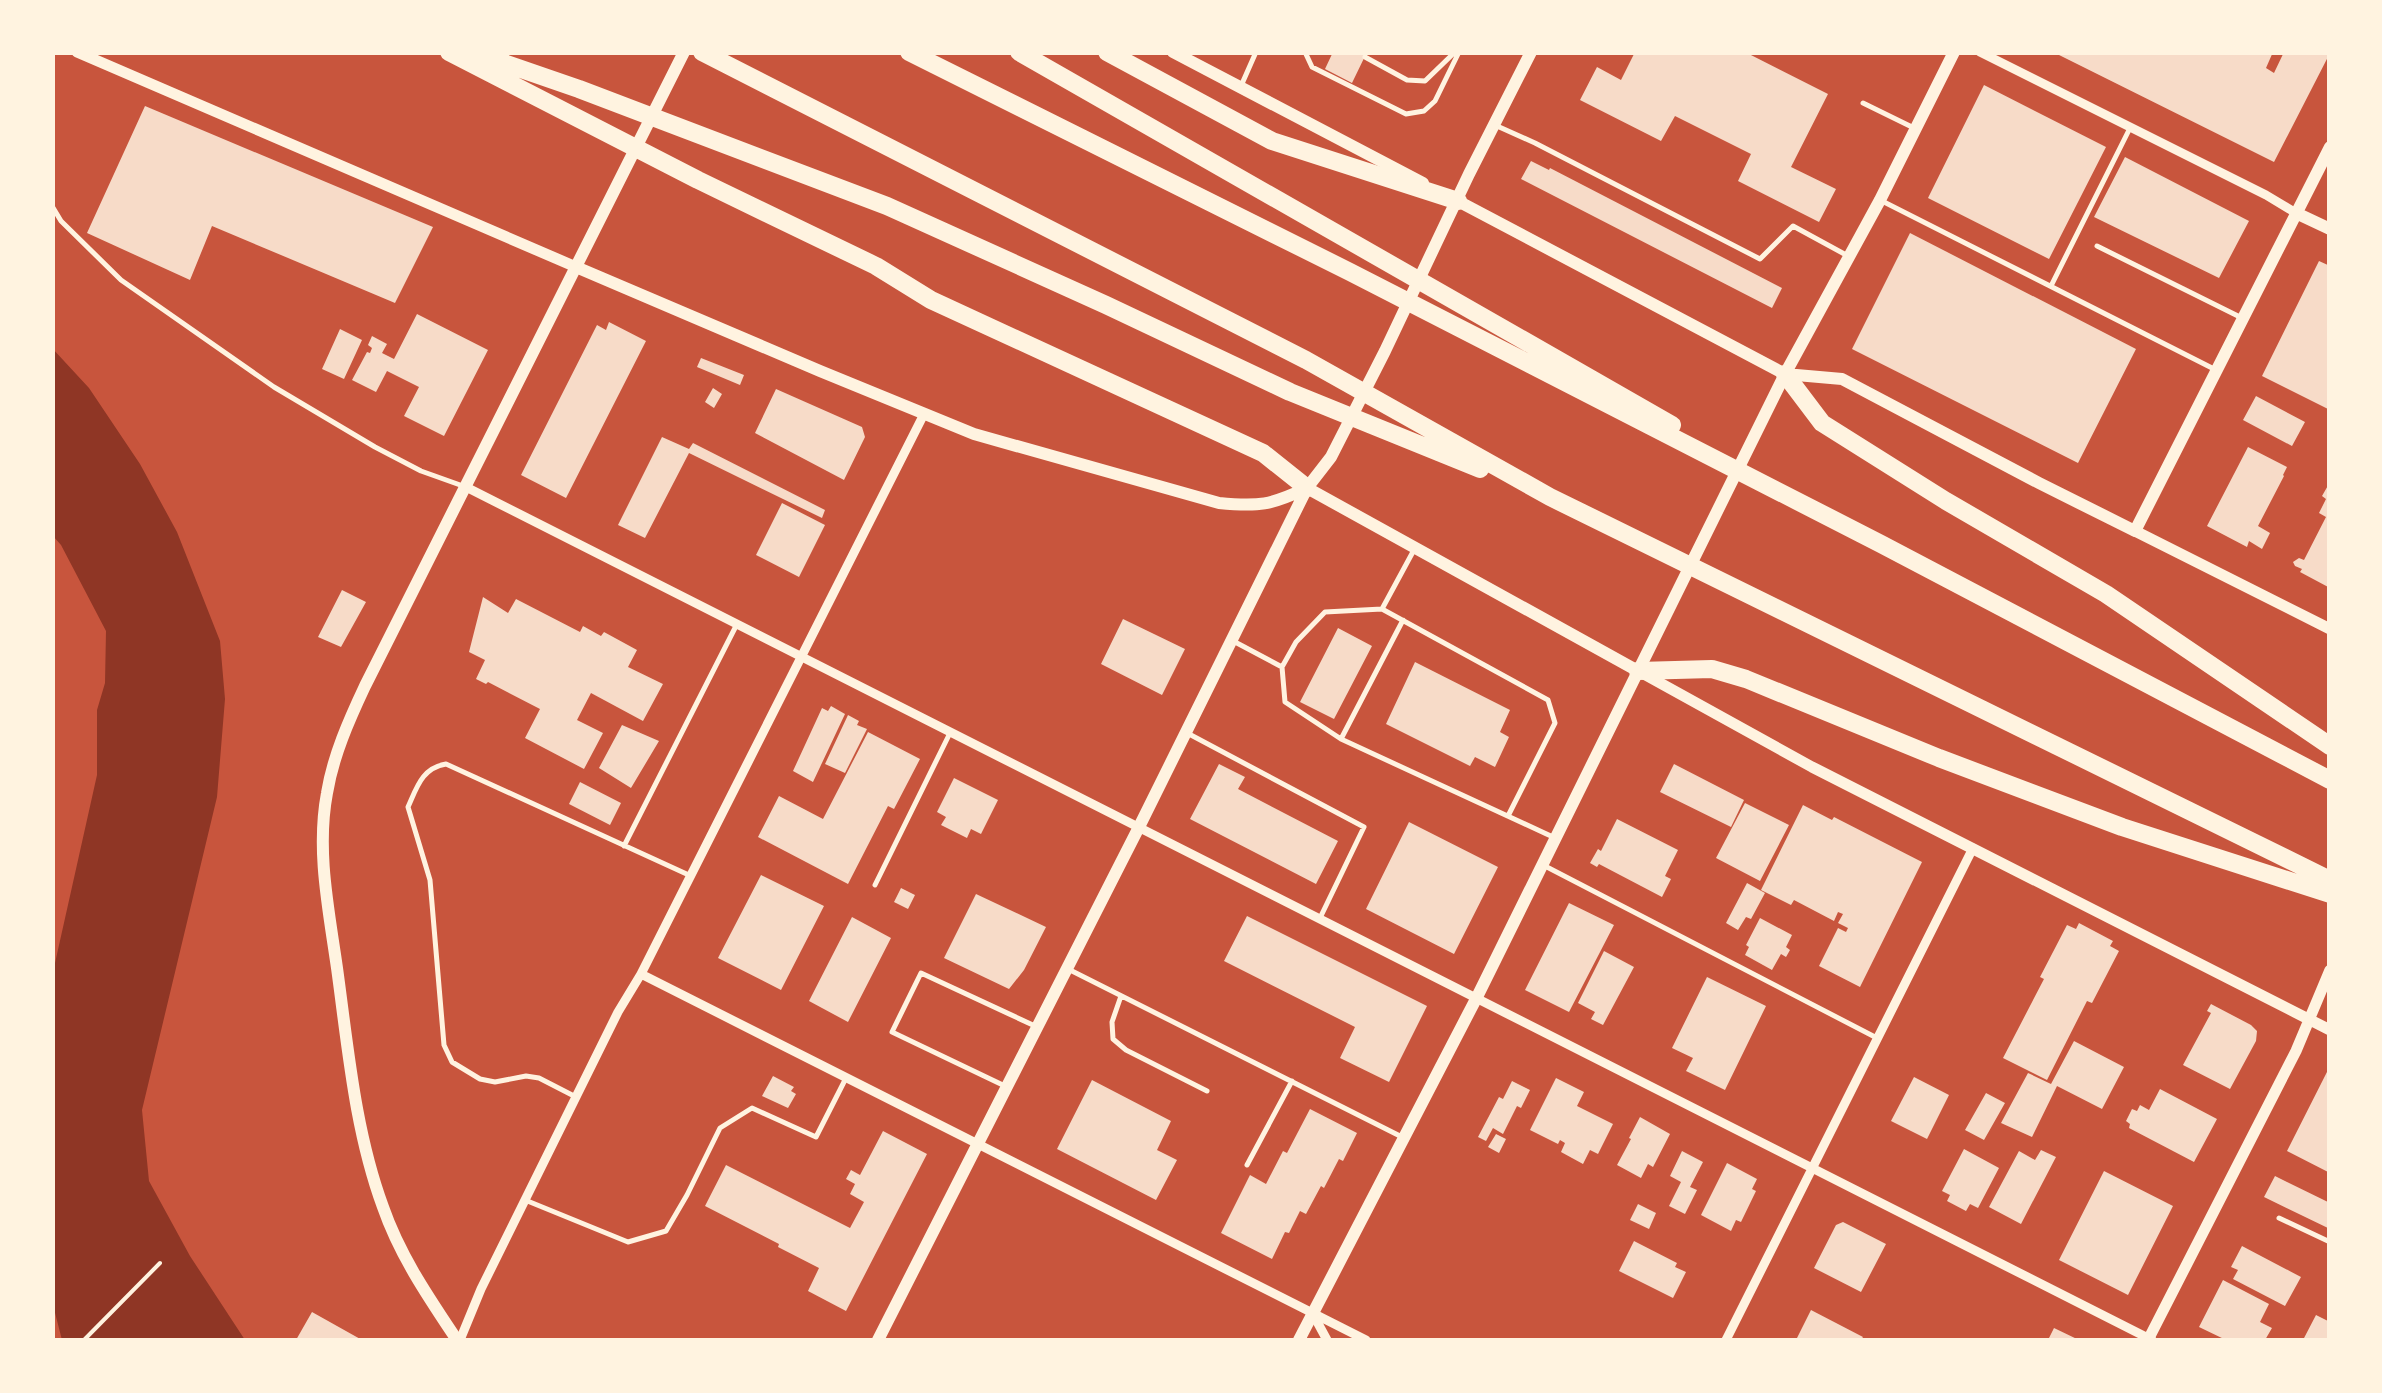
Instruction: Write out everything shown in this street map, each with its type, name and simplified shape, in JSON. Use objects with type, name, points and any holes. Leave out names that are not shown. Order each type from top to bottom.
[{"type":"highway","points":[[449,52],[566,114],[876,266],[931,300],[1264,453],[1307,488]]},
{"type":"highway","points":[[472,52],[887,206],[1290,392],[1550,497]]},
{"type":"highway","points":[[702,52],[1306,360],[1550,497],[2330,880]]},
{"type":"highway","points":[[909,52],[1881,544],[2330,780]]},
{"type":"highway","points":[[1019,52],[1881,544]]},
{"type":"highway","points":[[1107,52],[1272,140],[1458,201]]},
{"type":"highway","points":[[1785,374],[1822,423],[1946,502],[2106,594],[2330,746]]},
{"type":"highway","points":[[1638,671],[1712,669],[2122,827],[2330,894]]},
{"type":"main road","points":[[458,1340],[412,1270],[382,1206],[363,1133],[351,1074],[325,880],[326,794],[349,720],[684,52]]},
{"type":"main road","points":[[1174,52],[1785,374],[1842,379],[2134,531],[2330,147]]},
{"type":"main road","points":[[878,1340],[1307,488],[1331,458],[1531,52]]},
{"type":"main road","points":[[1299,1340],[1477,997],[1785,374],[1880,200],[1954,52]]},
{"type":"main road","points":[[2296,213],[2330,229]]},
{"type":"main road","points":[[576,267],[974,434],[1219,503],[1247,506],[1276,502],[1307,488]]},
{"type":"main road","points":[[1307,488],[1638,671]]},
{"type":"street","points":[[76,52],[576,267]]},
{"type":"street","points":[[1980,52],[2296,213]]},
{"type":"street","points":[[458,1340],[618,1012],[642,974],[924,414]]},
{"type":"street","points":[[466,487],[2150,1340],[2296,1051],[2330,970]]},
{"type":"street","points":[[2134,531],[2330,629]]},
{"type":"street","points":[[1638,671],[1812,767],[2330,1030]]},
{"type":"street","points":[[1726,1340],[1973,848]]},
{"type":"street","points":[[642,974],[1366,1340]]},
{"type":"street","points":[[1313,1314],[1327,1340]]},
{"type":"lane","points":[[1240,88],[1256,52]]},
{"type":"lane","points":[[1305,52],[1312,67],[1406,114],[1424,111],[1435,101],[1457,52]]},
{"type":"lane","points":[[1365,58],[1407,80],[1425,81],[1457,52]]},
{"type":"lane","points":[[1862,102],[1916,128]]},
{"type":"lane","points":[[1494,124],[1760,259],[1792,226],[1849,256]]},
{"type":"lane","points":[[2051,286],[2130,128]]},
{"type":"lane","points":[[1880,200],[2216,370]]},
{"type":"lane","points":[[52,206],[60,221],[121,280],[274,387],[422,471],[466,487]]},
{"type":"lane","points":[[2097,246],[2242,318]]},
{"type":"lane","points":[[1382,609],[1415,548]]},
{"type":"lane","points":[[1508,816],[1555,723],[1548,700],[1382,609],[1325,612],[1296,642],[1282,667],[1285,702],[1342,739],[1508,816],[1556,838]]},
{"type":"lane","points":[[1342,739],[1402,620]]},
{"type":"lane","points":[[624,846],[736,624]]},
{"type":"lane","points":[[1232,640],[1282,667]]},
{"type":"lane","points":[[874,885],[950,733]]},
{"type":"lane","points":[[1186,733],[1364,827],[1319,920]]},
{"type":"lane","points":[[576,1096],[539,1078],[526,1076],[495,1082],[480,1079],[452,1062],[444,1045],[430,880],[408,807],[422,777],[433,766],[446,764],[691,876]]},
{"type":"lane","points":[[1542,865],[1878,1038]]},
{"type":"lane","points":[[1068,969],[1404,1138]]},
{"type":"lane","points":[[1007,1088],[892,1032],[921,973],[1038,1028]]},
{"type":"lane","points":[[1121,996],[1112,1022],[1113,1038],[1126,1050],[1207,1091]]},
{"type":"lane","points":[[525,1200],[628,1242],[666,1232],[720,1128],[752,1108],[816,1137],[846,1077]]},
{"type":"lane","points":[[1247,1166],[1292,1081]]},
{"type":"lane","points":[[2280,1218],[2330,1242]]},
{"type":"path","points":[[84,1340],[160,1263]]},
{"type":"shaded area","points":[[52,348],[89,388],[140,464],[177,532],[220,641],[225,699],[217,797],[142,1110],[149,1181],[190,1256],[245,1340],[62,1340],[53,1305],[53,972],[97,775],[97,710],[105,683],[106,631],[53,536]]},
{"type":"building","points":[[1333,52],[1367,52],[1352,83],[1325,69]]},
{"type":"building","points":[[1635,52],[1745,52],[1828,94],[1791,167],[1836,189],[1819,222],[1738,181],[1751,154],[1675,116],[1661,141],[1580,100],[1597,67],[1621,80]]},
{"type":"building","points":[[2053,52],[2273,52],[2266,68],[2274,73],[2284,52],[2330,53],[2274,162]]},
{"type":"building","points":[[1984,85],[2106,147],[2049,259],[1928,198]]},
{"type":"building","points":[[145,106],[433,227],[395,303],[212,226],[190,280],[87,233]]},
{"type":"building","points":[[2125,157],[2249,221],[2219,278],[2094,217]]},
{"type":"building","points":[[1531,161],[1782,288],[1772,308],[1521,179]]},
{"type":"building","points":[[1910,233],[2136,349],[2078,463],[1852,349]]},
{"type":"building","points":[[2319,261],[2330,266],[2330,410],[2262,376]]},
{"type":"building","points":[[417,314],[488,350],[444,436],[404,416],[419,387],[387,371],[376,392],[352,380],[367,352],[370,353],[372,336],[387,344],[382,353],[394,359]]},
{"type":"building","points":[[609,322],[646,341],[566,498],[521,475],[597,325],[606,330]]},
{"type":"building","points":[[340,329],[362,340],[344,379],[322,369]]},
{"type":"building","points":[[701,358],[744,375],[740,385],[697,367]]},
{"type":"building","points":[[713,388],[722,394],[714,408],[705,402]]},
{"type":"building","points":[[776,389],[862,427],[865,437],[844,480],[755,433]]},
{"type":"building","points":[[2256,396],[2305,422],[2292,446],[2243,420]]},
{"type":"building","points":[[662,437],[689,449],[693,443],[825,510],[822,518],[689,453],[645,538],[618,525]]},
{"type":"building","points":[[2248,447],[2287,467],[2258,526],[2270,533],[2262,549],[2249,541],[2247,547],[2207,526]]},
{"type":"building","points":[[2330,482],[2330,588],[2300,572],[2302,569],[2293,562],[2304,560],[2326,517],[2319,513]]},
{"type":"building","points":[[782,503],[825,525],[799,577],[756,555]]},
{"type":"building","points":[[342,590],[366,602],[341,647],[318,637]]},
{"type":"building","points":[[483,597],[508,613],[516,599],[580,632],[583,626],[601,636],[604,632],[637,650],[628,667],[663,684],[643,721],[591,693],[577,720],[603,733],[584,769],[525,738],[540,709],[476,679],[485,660],[469,652]]},
{"type":"building","points":[[1123,619],[1185,649],[1162,695],[1101,664]]},
{"type":"building","points":[[1338,628],[1372,646],[1334,719],[1300,702]]},
{"type":"building","points":[[1415,662],[1510,710],[1500,732],[1509,737],[1495,767],[1475,757],[1470,766],[1386,724]]},
{"type":"building","points":[[831,706],[845,714],[813,782],[793,771],[822,708],[828,711]]},
{"type":"building","points":[[848,715],[867,729],[845,773],[825,764]]},
{"type":"building","points":[[622,725],[659,741],[631,788],[599,768]]},
{"type":"building","points":[[868,732],[920,759],[894,809],[888,806],[848,884],[758,837],[779,796],[823,819]]},
{"type":"building","points":[[1219,764],[1245,777],[1238,789],[1338,841],[1316,884],[1190,819]]},
{"type":"building","points":[[1674,764],[1744,800],[1731,827],[1660,792]]},
{"type":"building","points":[[954,778],[998,800],[981,834],[971,829],[967,838],[941,825],[946,817],[937,812]]},
{"type":"building","points":[[580,782],[621,803],[610,825],[569,804]]},
{"type":"building","points":[[1745,803],[1789,825],[1760,881],[1716,858]]},
{"type":"building","points":[[1803,805],[1922,862],[1860,987],[1819,966],[1838,928],[1846,932],[1848,928],[1838,923],[1843,914],[1838,912],[1834,921],[1794,900],[1791,905],[1761,890]]},
{"type":"building","points":[[1617,819],[1678,850],[1665,876],[1671,879],[1662,897],[1590,863],[1598,849],[1601,851]]},
{"type":"building","points":[[1409,822],[1498,867],[1454,954],[1366,909]]},
{"type":"building","points":[[761,875],[824,906],[781,990],[718,958]]},
{"type":"building","points":[[1747,883],[1765,893],[1751,919],[1746,917],[1738,930],[1726,923]]},
{"type":"building","points":[[901,888],[915,895],[908,909],[894,902]]},
{"type":"building","points":[[976,894],[1046,927],[1024,970],[1009,989],[944,958]]},
{"type":"building","points":[[1569,903],[1614,925],[1569,1012],[1525,990]]},
{"type":"building","points":[[1247,916],[1427,1006],[1389,1082],[1340,1058],[1355,1027],[1224,961]]},
{"type":"building","points":[[852,917],[891,938],[848,1022],[809,1001]]},
{"type":"building","points":[[1760,918],[1792,935],[1786,957],[1781,954],[1772,970],[1745,955]]},
{"type":"building","points":[[2079,923],[2113,941],[2110,946],[2119,951],[2092,1003],[2087,1001],[2047,1080],[2003,1058],[2067,925],[2076,929]]},
{"type":"building","points":[[1604,951],[1634,967],[1603,1025],[1591,1019],[1595,1012],[1578,1003]]},
{"type":"building","points":[[1707,977],[1766,1006],[1725,1090],[1686,1071],[1693,1058],[1672,1048]]},
{"type":"building","points":[[2211,1004],[2257,1031],[2256,1041],[2230,1089],[2183,1065],[2211,1013],[2207,1011]]},
{"type":"building","points":[[2074,1041],[2124,1067],[2102,1109],[2057,1086],[2032,1137],[2001,1123],[2028,1073],[2051,1084]]},
{"type":"building","points":[[2330,1066],[2330,1173],[2287,1151]]},
{"type":"building","points":[[773,1076],[794,1087],[791,1091],[796,1094],[788,1108],[762,1096]]},
{"type":"building","points":[[1914,1077],[1949,1095],[1927,1139],[1891,1121]]},
{"type":"building","points":[[1556,1078],[1584,1092],[1577,1106],[1613,1124],[1598,1154],[1590,1150],[1583,1164],[1561,1152],[1565,1143],[1560,1140],[1558,1144],[1530,1130]]},
{"type":"building","points":[[1092,1080],[1171,1121],[1157,1150],[1177,1160],[1156,1200],[1057,1149]]},
{"type":"building","points":[[1512,1081],[1530,1090],[1521,1108],[1517,1106],[1503,1134],[1493,1128],[1486,1141],[1478,1137],[1499,1097],[1503,1099]]},
{"type":"building","points":[[2160,1089],[2217,1119],[2194,1162],[2129,1128],[2126,1121],[2132,1109],[2137,1111],[2140,1105],[2149,1110]]},
{"type":"building","points":[[1986,1093],[2005,1103],[1984,1140],[1965,1130]]},
{"type":"building","points":[[1310,1109],[1357,1133],[1343,1161],[1339,1159],[1306,1214],[1300,1211],[1289,1233],[1285,1232],[1272,1259],[1221,1233],[1250,1175],[1266,1184]]},
{"type":"building","points":[[1640,1117],[1670,1134],[1653,1167],[1648,1164],[1641,1178],[1617,1165]]},
{"type":"building","points":[[883,1131],[927,1154],[846,1311],[808,1291],[819,1268],[705,1206],[726,1165],[850,1228],[864,1202],[850,1194],[855,1184],[846,1179],[851,1170],[860,1175]]},
{"type":"building","points":[[1496,1134],[1506,1139],[1499,1153],[1488,1147]]},
{"type":"building","points":[[1964,1149],[1999,1168],[1978,1208],[1970,1204],[1966,1211],[1947,1201],[1950,1195],[1942,1191]]},
{"type":"building","points":[[2041,1150],[2056,1157],[2021,1224],[1989,1207],[2019,1151],[2035,1160]]},
{"type":"building","points":[[1682,1151],[1703,1162],[1690,1187],[1697,1190],[1685,1214],[1669,1206],[1681,1182],[1670,1176]]},
{"type":"building","points":[[1727,1163],[1757,1179],[1752,1189],[1756,1191],[1741,1222],[1736,1220],[1731,1231],[1701,1215]]},
{"type":"building","points":[[2104,1171],[2173,1206],[2128,1295],[2059,1260]]},
{"type":"building","points":[[2275,1176],[2330,1203],[2330,1229],[2264,1197]]},
{"type":"building","points":[[1638,1204],[1656,1213],[1649,1229],[1630,1220]]},
{"type":"building","points":[[1843,1222],[1886,1244],[1861,1292],[1814,1268],[1836,1225]]},
{"type":"building","points":[[1634,1241],[1677,1263],[1675,1267],[1686,1272],[1673,1298],[1619,1271]]},
{"type":"building","points":[[2242,1246],[2301,1277],[2285,1306],[2233,1279],[2238,1270],[2231,1267]]},
{"type":"building","points":[[2223,1280],[2269,1304],[2260,1322],[2272,1328],[2265,1340],[2226,1340],[2199,1327]]},
{"type":"building","points":[[1811,1310],[1863,1337],[1797,1338]]},
{"type":"building","points":[[312,1312],[362,1340],[296,1340]]},
{"type":"building","points":[[2316,1315],[2330,1322],[2330,1340],[2303,1340]]},
{"type":"building","points":[[2054,1328],[2079,1340],[2048,1340]]}]
